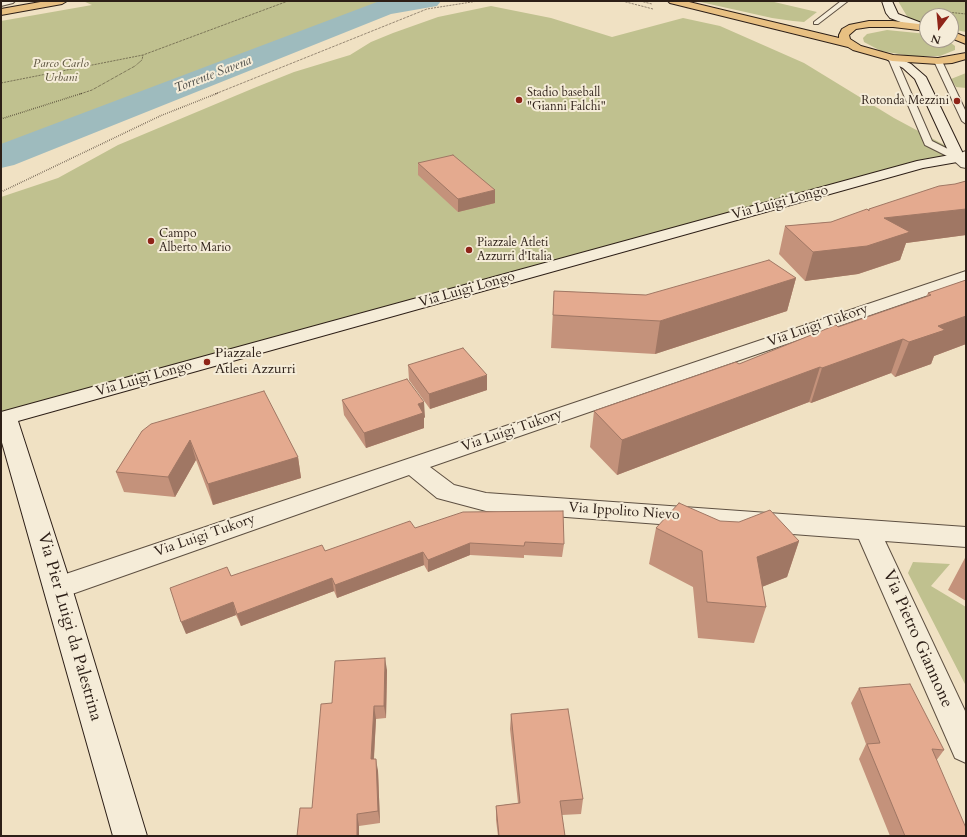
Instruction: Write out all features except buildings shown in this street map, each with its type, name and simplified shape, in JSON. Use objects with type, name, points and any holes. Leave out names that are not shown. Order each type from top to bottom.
[{"type":"main road","points":[[1,12],[62,1]]},
{"type":"main road","points":[[673,1],[850,44],[867,52],[892,58],[938,61],[952,60],[966,56]]},
{"type":"main road","points":[[751,20],[831,27],[853,27],[879,24],[919,27]]},
{"type":"main road","points":[[850,44],[845,40],[844,35],[846,31],[853,27]]},
{"type":"street","points":[[1,3],[10,1]]},
{"type":"street","points":[[879,24],[891,18],[887,1]]},
{"type":"street","points":[[891,13],[906,22],[919,25]]},
{"type":"street","points":[[892,58],[910,68],[920,77],[963,159]]},
{"type":"street","points":[[920,77],[920,71],[938,61]]},
{"type":"street","name":"Via Luigi Longo","points":[[4,418],[922,164],[963,159]]},
{"type":"street","name":"Via Luigi Tukory","points":[[58,588],[412,465],[966,276]]},
{"type":"street","name":"Via Pier Luigi da Palestrina","points":[[4,418],[58,588],[130,836]]},
{"type":"street","name":"Via Ippolito Nievo","points":[[412,465],[446,492],[486,502],[966,537]]},
{"type":"street","name":"Via Pietro Giannone","points":[[868,530],[966,748]]},
{"type":"lane","points":[[816,23],[845,1]]},
{"type":"lane","points":[[892,58],[928,143],[963,159]]},
{"type":"lane","points":[[938,61],[966,121]]},
{"type":"path","points":[[1,83],[143,55],[288,1]]},
{"type":"path","points":[[1,192],[160,116],[427,9],[478,1]]},
{"type":"path","points":[[1,120],[92,90],[135,66],[142,60],[143,55]]},
{"type":"green space","name":"Parco Carlo Urbani","points":[[83,1],[428,1],[386,7],[1,157],[1,21],[92,5]]},
{"type":"green space","points":[[696,1],[770,1],[817,12],[804,22],[793,21],[772,18]]},
{"type":"green space","points":[[898,1],[966,1],[966,32],[959,31],[959,8],[919,8],[919,21],[908,18]]},
{"type":"green space","points":[[491,6],[551,18],[612,37],[683,18],[720,26],[804,63],[894,118],[963,155],[1,424],[1,197],[58,178],[118,145],[294,72],[350,55],[371,42],[393,33],[438,17]]},
{"type":"green space","points":[[887,30],[919,33],[919,48],[955,48],[955,50],[940,56],[911,56],[881,51],[864,42],[863,38],[867,34]]},
{"type":"green space","points":[[966,73],[966,88],[956,87],[951,79]]},
{"type":"green space","points":[[913,562],[950,564],[931,586],[966,607],[966,686],[908,573]]},
{"type":"waterway","name":"Torrente Savena","points":[[1,157],[386,7],[428,1]]},
{"type":"place","name":"Stadio baseball \"Gianni Falchi\"","points":[[519,100]]},
{"type":"place","name":"Rotonda Mezzini","points":[[957,101]]},
{"type":"place","name":"Campo Alberto Mario","points":[[151,241]]},
{"type":"place","name":"Piazzale Atleti Azzurri d'Italia","points":[[469,250]]},
{"type":"place","name":"Piazzale Atleti Azzurri","points":[[207,362]]}]
